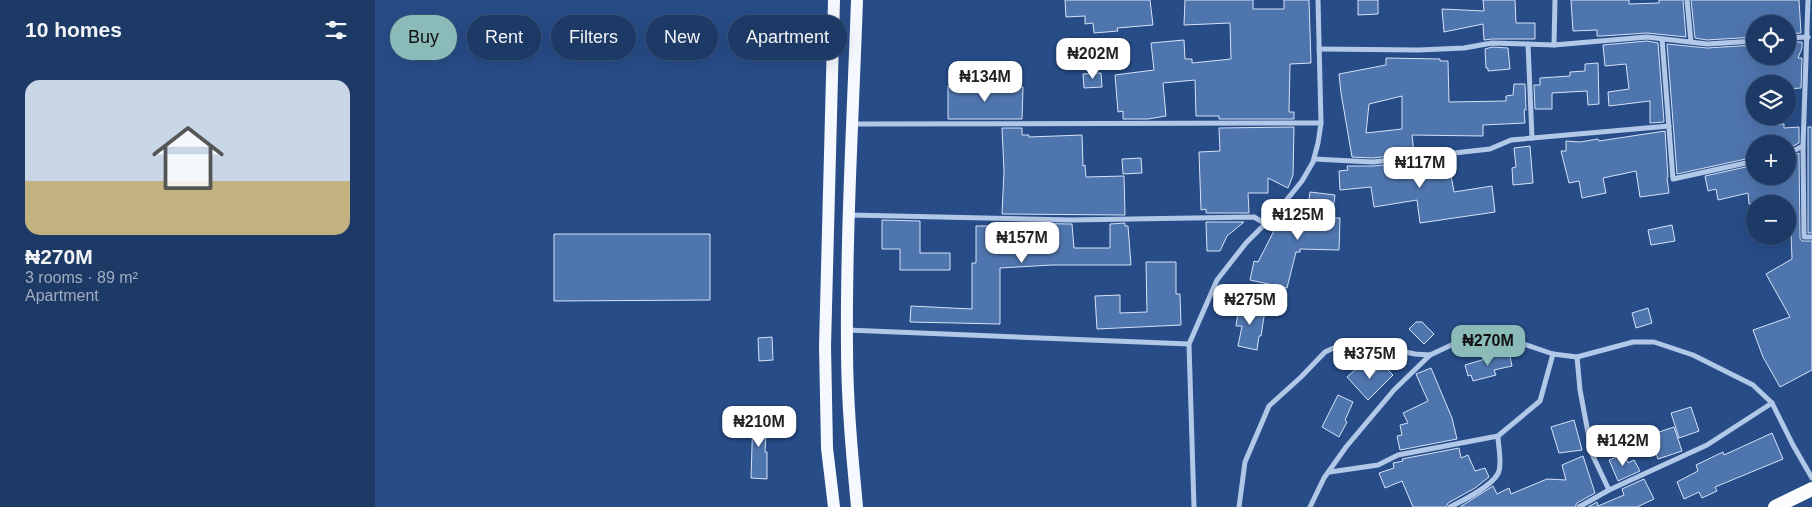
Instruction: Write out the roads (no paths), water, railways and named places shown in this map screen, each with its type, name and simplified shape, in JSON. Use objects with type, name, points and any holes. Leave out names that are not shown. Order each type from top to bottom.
[{"type":"highway","points":[[1775,507],[1812,489]]},
{"type":"main road","points":[[834,0],[825,346],[827,448],[834,507]]},
{"type":"main road","points":[[857,0],[847,330],[851,448],[857,507]]},
{"type":"street","points":[[1194,507],[1189,344],[1217,280],[1302,181],[1314,159],[1321,123],[1318,0]]},
{"type":"street","points":[[1554,45],[1555,0]]},
{"type":"street","points":[[1687,0],[1691,42]]},
{"type":"street","points":[[1808,0],[1808,37],[1810,46],[1803,146],[1805,238],[1812,237]]},
{"type":"street","points":[[1319,49],[1419,50],[1465,48],[1492,43],[1554,45],[1647,37],[1707,44],[1746,42]]},
{"type":"street","points":[[1796,38],[1808,37]]},
{"type":"street","points":[[1662,39],[1673,179],[1746,163]]},
{"type":"street","points":[[1528,44],[1532,138]]},
{"type":"street","points":[[853,124],[1321,123]]},
{"type":"street","points":[[1314,159],[1373,162],[1490,149],[1511,140],[1669,126]]},
{"type":"street","points":[[1796,150],[1803,146]]},
{"type":"street","points":[[850,215],[1069,220],[1253,217],[1266,224]]},
{"type":"street","points":[[847,330],[1189,344]]},
{"type":"street","points":[[1309,507],[1324,478],[1346,447],[1394,390],[1430,355],[1461,341],[1480,337],[1518,342],[1553,354],[1577,357],[1633,342],[1654,342],[1693,355],[1753,385],[1772,403],[1812,478]]},
{"type":"street","points":[[1239,507],[1245,462],[1269,406],[1325,352],[1342,344],[1376,346],[1430,355]]},
{"type":"street","points":[[1330,472],[1378,465],[1398,455],[1498,436],[1540,401],[1553,354]]},
{"type":"street","points":[[1577,357],[1580,390],[1592,454],[1609,490]]},
{"type":"street","points":[[1579,507],[1609,490],[1707,445],[1772,403]]},
{"type":"street","points":[[1450,507],[1463,501],[1493,480],[1499,471],[1498,436]]}]
